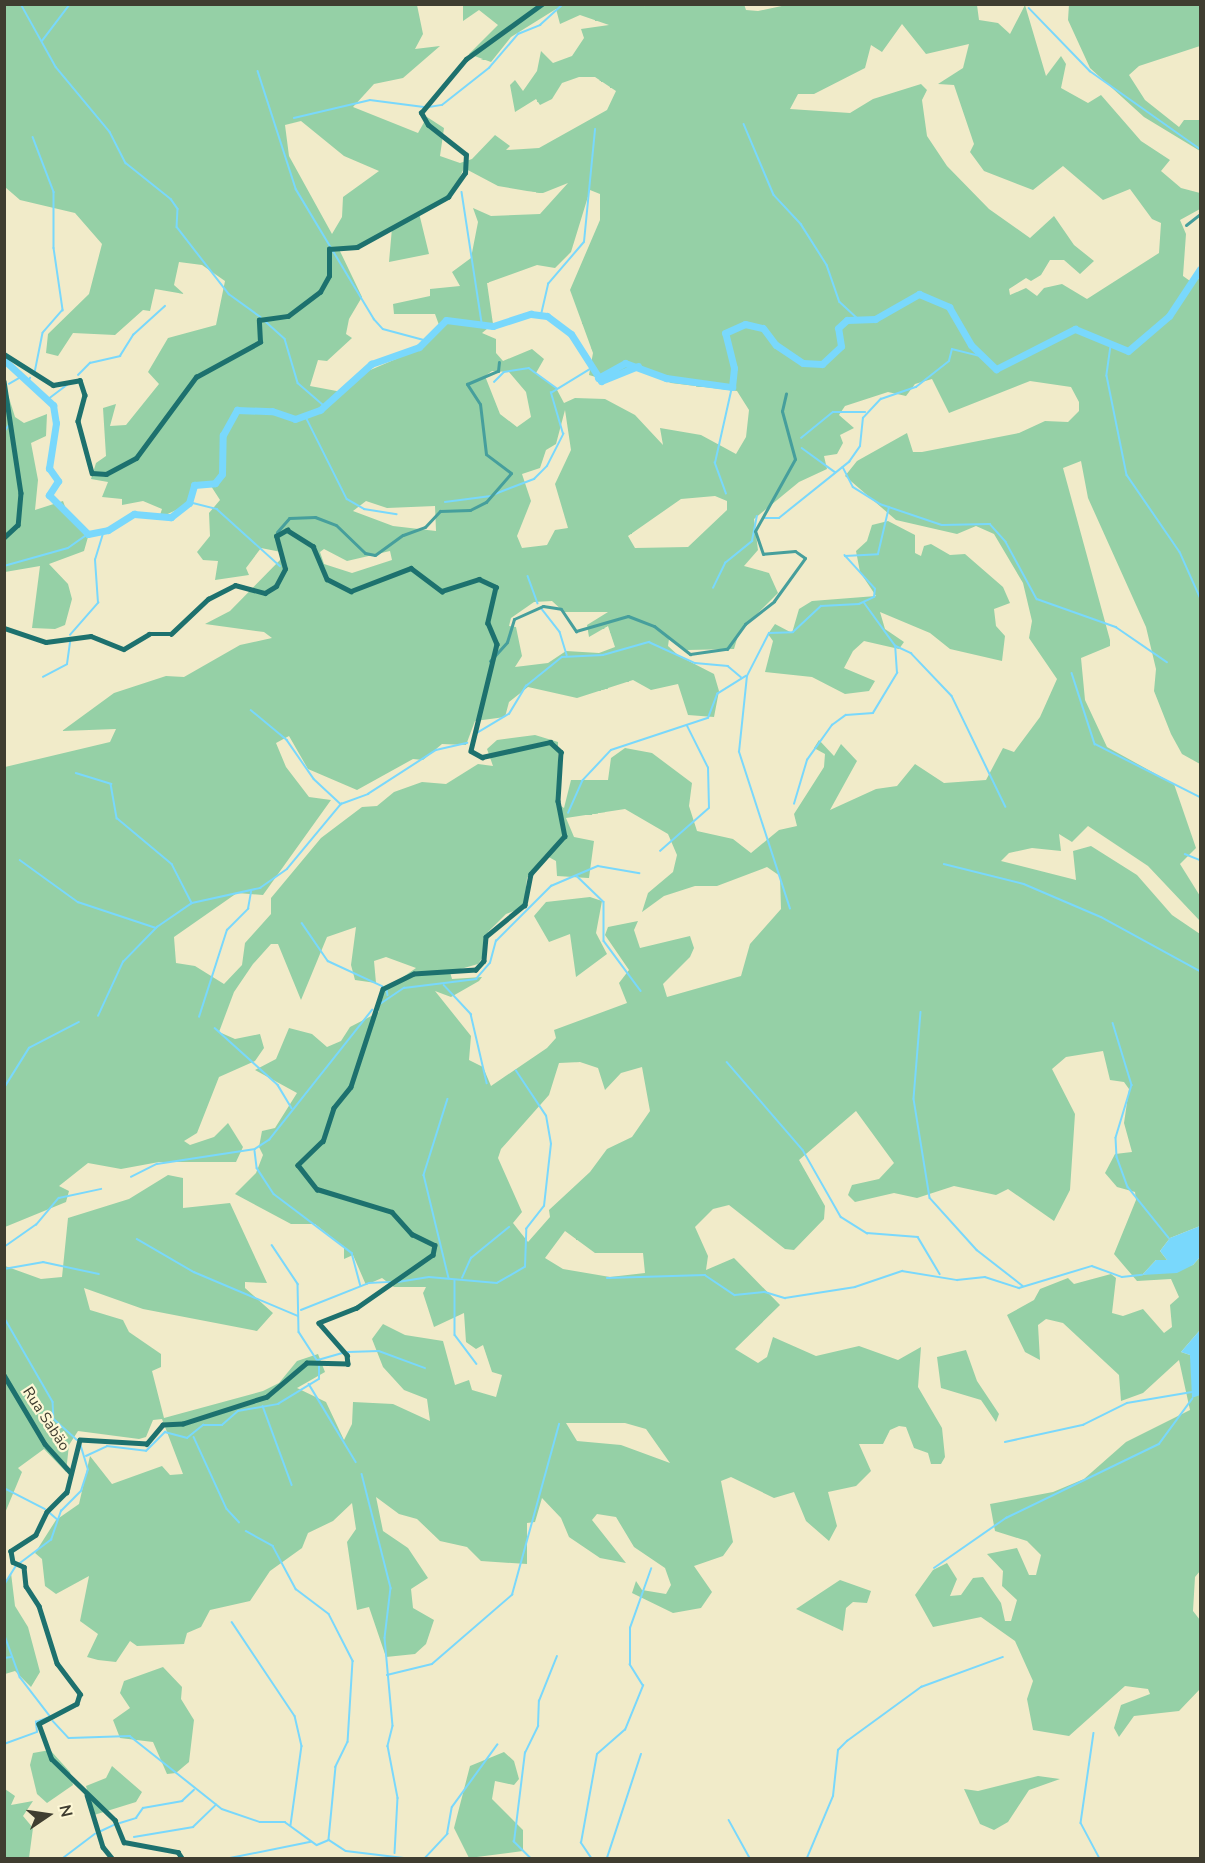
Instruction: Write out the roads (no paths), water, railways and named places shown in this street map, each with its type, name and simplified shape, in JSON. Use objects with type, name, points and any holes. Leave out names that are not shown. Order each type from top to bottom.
[{"type":"street","points":[[4,354],[52,385],[78,378],[83,384],[78,421],[92,474],[106,474],[136,458],[196,376],[260,342],[259,320],[288,316],[320,292],[329,276],[329,249],[357,247],[448,197],[465,173],[466,155],[428,125],[422,113],[466,59],[542,4]]},
{"type":"street","points":[[1186,225],[1200,214]]},
{"type":"street","points":[[4,628],[46,642],[90,636],[124,649],[149,634],[171,634],[208,599],[235,585],[265,593],[276,586],[285,569],[276,549],[277,532],[289,518],[315,517],[336,525],[364,553],[375,555],[396,538],[425,527],[441,511],[470,510],[486,502],[511,473],[486,454],[480,404],[467,384],[498,371],[499,362]]},
{"type":"street","points":[[4,381],[21,493],[18,525],[4,538]]},
{"type":"street","points":[[490,661],[507,642],[514,619],[543,606],[561,609],[576,631],[628,616],[654,626],[690,654],[727,650],[745,624],[774,601],[805,558],[795,551],[760,553],[755,531],[795,459],[782,411],[786,393]]},
{"type":"street","points":[[182,1858],[178,1852],[124,1842],[115,1820],[52,1759],[40,1730],[40,1722],[77,1704],[80,1694],[57,1664],[39,1606],[26,1586],[24,1567],[10,1554],[36,1535],[47,1512],[67,1492],[75,1446],[82,1439],[147,1444],[163,1425],[183,1424],[267,1397],[307,1363],[348,1364],[347,1355],[319,1323],[357,1308],[435,1252],[435,1245],[412,1234],[392,1212],[317,1189],[298,1165],[323,1141],[334,1108],[351,1087],[383,989],[414,974],[480,968],[486,937],[525,906],[531,874],[565,836],[558,801],[562,775],[557,745],[533,743],[482,757],[471,751],[488,694],[490,661],[497,644],[488,619],[498,591],[490,583],[479,579],[442,591],[420,572],[407,568],[351,591],[327,579],[309,541],[287,530],[277,532]]},
{"type":"street","name":"Rua Sabäo","points":[[4,1375],[45,1444],[71,1473]]},
{"type":"street","points":[[86,1793],[103,1848],[112,1858]]},
{"type":"water","points":[[1200,1226],[1200,1257],[1193,1265],[1177,1273],[1142,1275],[1156,1260],[1167,1260],[1160,1251],[1170,1238]]},
{"type":"water","points":[[1200,1330],[1200,1395],[1192,1398],[1190,1355],[1181,1352]]},
{"type":"waterway","points":[[21,4],[56,67],[110,132],[126,163],[171,199],[178,209],[177,227],[229,294],[261,317]]},
{"type":"waterway","points":[[42,41],[70,4]]},
{"type":"waterway","points":[[429,107],[442,105],[489,68],[518,34],[540,25],[563,4]]},
{"type":"waterway","points":[[1029,8],[1090,71],[1200,149]]},
{"type":"waterway","points":[[258,71],[296,189],[374,319],[383,329],[424,340]]},
{"type":"waterway","points":[[294,118],[370,100],[424,107]]},
{"type":"waterway","points":[[744,124],[774,195],[801,224],[827,265],[840,302],[858,319]]},
{"type":"waterway","points":[[541,315],[548,284],[584,242],[595,130]]},
{"type":"waterway","points":[[33,137],[54,192],[54,248],[63,310],[43,333],[35,373]]},
{"type":"waterway","points":[[462,192],[482,322]]},
{"type":"waterway","points":[[598,378],[625,363],[666,378],[732,387],[734,368],[725,333],[745,324],[763,328],[776,345],[803,363],[822,364],[841,346],[838,328],[847,320],[875,319],[919,294],[949,307],[971,345],[996,369],[1075,329],[1128,351],[1169,316],[1200,269]]},
{"type":"waterway","points":[[78,375],[90,363],[120,356],[133,335],[165,306]]},
{"type":"waterway","points":[[4,360],[53,405],[56,423],[49,468],[58,481],[49,495],[88,534],[108,530],[134,514],[171,517],[189,503],[194,485],[215,483],[222,474],[223,435],[237,410],[272,411],[295,419],[320,410],[371,364],[419,347],[446,320],[493,326],[531,314],[547,316],[571,334],[601,381],[638,366]]},
{"type":"waterway","points":[[264,320],[285,339],[298,383],[326,407]]},
{"type":"waterway","points":[[1111,346],[1107,376],[1127,475],[1180,552],[1200,597]]},
{"type":"waterway","points":[[764,518],[779,518],[849,462],[860,446],[863,418],[881,399],[916,387],[949,361],[952,349],[984,357]]},
{"type":"waterway","points":[[494,382],[504,372],[529,368],[557,388]]},
{"type":"waterway","points":[[495,494],[534,479],[547,466],[563,434],[551,393],[590,369]]},
{"type":"waterway","points":[[9,384],[21,377]]},
{"type":"waterway","points":[[47,400],[68,384]]},
{"type":"waterway","points":[[726,494],[715,463],[732,387]]},
{"type":"waterway","points":[[801,438],[833,412],[865,412]]},
{"type":"waterway","points":[[305,415],[347,499],[364,509],[397,514]]},
{"type":"waterway","points":[[4,432],[9,425]]},
{"type":"waterway","points":[[802,448],[835,472]]},
{"type":"waterway","points":[[843,467],[853,487],[880,504],[942,525],[990,524],[1006,542],[1037,599],[1116,627],[1167,662]]},
{"type":"waterway","points":[[445,502],[491,496]]},
{"type":"waterway","points":[[189,502],[217,509],[280,566]]},
{"type":"waterway","points":[[790,909],[739,752],[747,676],[769,633],[793,632],[821,606],[859,604],[874,597],[875,589],[845,556],[878,554],[889,507]]},
{"type":"waterway","points":[[713,588],[725,563],[752,541],[757,516]]},
{"type":"waterway","points":[[70,635],[98,603],[95,560],[103,533]]},
{"type":"waterway","points":[[4,566],[68,548],[88,534]]},
{"type":"waterway","points":[[528,576],[538,603]]},
{"type":"waterway","points":[[794,804],[807,760],[832,725],[846,715],[873,713],[897,673],[895,646],[864,603]]},
{"type":"waterway","points":[[542,609],[560,632],[567,655]]},
{"type":"waterway","points":[[43,677],[67,664],[70,642]]},
{"type":"waterway","points":[[477,733],[509,714],[526,686],[562,657],[603,655],[649,642],[695,663],[728,666],[741,677]]},
{"type":"waterway","points":[[896,646],[911,653],[952,696],[1006,807]]},
{"type":"waterway","points":[[1072,673],[1095,744],[1200,797]]},
{"type":"waterway","points":[[568,813],[582,781],[611,750],[708,718],[717,694],[746,676]]},
{"type":"waterway","points":[[251,710],[287,740],[314,779],[341,804]]},
{"type":"waterway","points":[[660,851],[709,808],[708,768],[687,726]]},
{"type":"waterway","points":[[4,730],[5,735]]},
{"type":"waterway","points":[[98,1016],[123,962],[157,927],[192,903],[260,888],[287,869],[341,804],[368,794],[436,750],[467,743]]},
{"type":"waterway","points":[[76,773],[111,784],[117,818],[172,864],[192,903]]},
{"type":"waterway","points":[[1185,854],[1200,860]]},
{"type":"waterway","points":[[20,860],[78,902],[156,928]]},
{"type":"waterway","points":[[944,864],[1024,884],[1101,917],[1200,971]]},
{"type":"waterway","points":[[380,1004],[404,988],[476,979],[490,963],[496,941],[551,886],[598,866],[639,873]]},
{"type":"waterway","points":[[577,876],[604,902],[604,941],[641,991]]},
{"type":"waterway","points":[[199,1017],[227,930],[248,909],[251,892]]},
{"type":"waterway","points":[[302,923],[328,961],[382,986]]},
{"type":"waterway","points":[[444,985],[471,1014],[487,1083]]},
{"type":"waterway","points":[[387,990],[388,995]]},
{"type":"waterway","points":[[131,1177],[157,1164],[255,1149],[269,1140],[372,1010]]},
{"type":"waterway","points":[[921,1012],[914,1099],[930,1198],[977,1250],[1023,1286]]},
{"type":"waterway","points":[[4,1088],[29,1048],[79,1022]]},
{"type":"waterway","points":[[1113,1023],[1132,1085],[1116,1138],[1117,1157],[1128,1187],[1169,1238]]},
{"type":"waterway","points":[[215,1028],[278,1085],[292,1108]]},
{"type":"waterway","points":[[727,1062],[803,1150],[841,1217],[867,1233],[918,1237],[940,1274]]},
{"type":"waterway","points":[[398,1282],[429,1277],[497,1283],[525,1267],[526,1229],[544,1206],[551,1144],[546,1116],[516,1071]]},
{"type":"waterway","points":[[448,1099],[424,1175],[449,1278]]},
{"type":"waterway","points":[[255,1151],[257,1168],[274,1194],[352,1253],[361,1286]]},
{"type":"waterway","points":[[4,1247],[36,1225],[59,1198],[101,1189]]},
{"type":"waterway","points":[[462,1278],[471,1258],[509,1227]]},
{"type":"waterway","points":[[137,1239],[194,1272],[298,1316]]},
{"type":"waterway","points":[[272,1245],[298,1284],[299,1332],[317,1360]]},
{"type":"waterway","points":[[4,1269],[43,1262],[99,1274]]},
{"type":"waterway","points":[[607,1278],[705,1275],[735,1295],[765,1292],[785,1298],[855,1287],[902,1271],[957,1280],[985,1277],[1019,1288],[1092,1266],[1122,1277],[1142,1275]]},
{"type":"waterway","points":[[455,1280],[455,1335],[477,1364]]},
{"type":"waterway","points":[[301,1310],[369,1283],[390,1282]]},
{"type":"waterway","points":[[4,1317],[53,1402],[54,1419],[77,1440]]},
{"type":"waterway","points":[[348,1352],[379,1351],[425,1368]]},
{"type":"waterway","points":[[318,1360],[342,1353]]},
{"type":"waterway","points":[[86,1456],[107,1446],[146,1451],[165,1432],[187,1438],[203,1425],[222,1425],[238,1411],[278,1404],[319,1379],[319,1365]]},
{"type":"waterway","points":[[309,1384],[356,1462]]},
{"type":"waterway","points":[[1005,1442],[1083,1425],[1127,1403],[1193,1392]]},
{"type":"waterway","points":[[934,1568],[1006,1518],[1159,1444],[1192,1399]]},
{"type":"waterway","points":[[263,1406],[292,1485]]},
{"type":"waterway","points":[[387,1675],[432,1664],[512,1595],[559,1424]]},
{"type":"waterway","points":[[194,1437],[227,1509],[239,1522]]},
{"type":"waterway","points":[[20,1563],[51,1540],[61,1511],[81,1491],[88,1470],[80,1444]]},
{"type":"waterway","points":[[362,1474],[391,1588],[385,1638],[393,1726],[388,1746],[398,1798],[395,1853]]},
{"type":"waterway","points":[[4,1488],[45,1509]]},
{"type":"waterway","points":[[49,1512],[57,1519]]},
{"type":"waterway","points":[[246,1531],[273,1546],[296,1589],[329,1614],[353,1661],[348,1742],[336,1767],[329,1840]]},
{"type":"waterway","points":[[4,1585],[16,1566]]},
{"type":"waterway","points":[[591,1858],[581,1843],[597,1754],[625,1730],[643,1686],[630,1665],[630,1628],[651,1569]]},
{"type":"waterway","points":[[232,1622],[295,1716],[302,1746],[291,1825]]},
{"type":"waterway","points":[[4,1633],[20,1677],[50,1716]]},
{"type":"waterway","points":[[530,1858],[514,1842],[525,1753],[538,1726],[539,1701],[557,1656]]},
{"type":"waterway","points":[[4,1658],[11,1657]]},
{"type":"waterway","points":[[807,1858],[833,1796],[838,1750],[921,1687],[1003,1657]]},
{"type":"waterway","points":[[4,1744],[37,1732],[36,1722],[47,1718]]},
{"type":"waterway","points":[[53,1721],[69,1738],[130,1736],[222,1809],[260,1822],[285,1822],[317,1845],[329,1840],[346,1851],[404,1858]]},
{"type":"waterway","points":[[1094,1733],[1081,1823],[1100,1858]]},
{"type":"waterway","points":[[425,1858],[447,1834],[452,1807],[497,1745]]},
{"type":"waterway","points":[[607,1858],[641,1754]]},
{"type":"waterway","points":[[120,1823],[136,1818],[143,1808],[182,1801],[194,1790]]},
{"type":"waterway","points":[[134,1837],[193,1827],[216,1805]]},
{"type":"waterway","points":[[729,1820],[750,1858]]},
{"type":"waterway","points":[[101,1831],[114,1825]]},
{"type":"waterway","points":[[63,1858],[95,1834]]},
{"type":"waterway","points":[[230,1858],[310,1842]]}]
